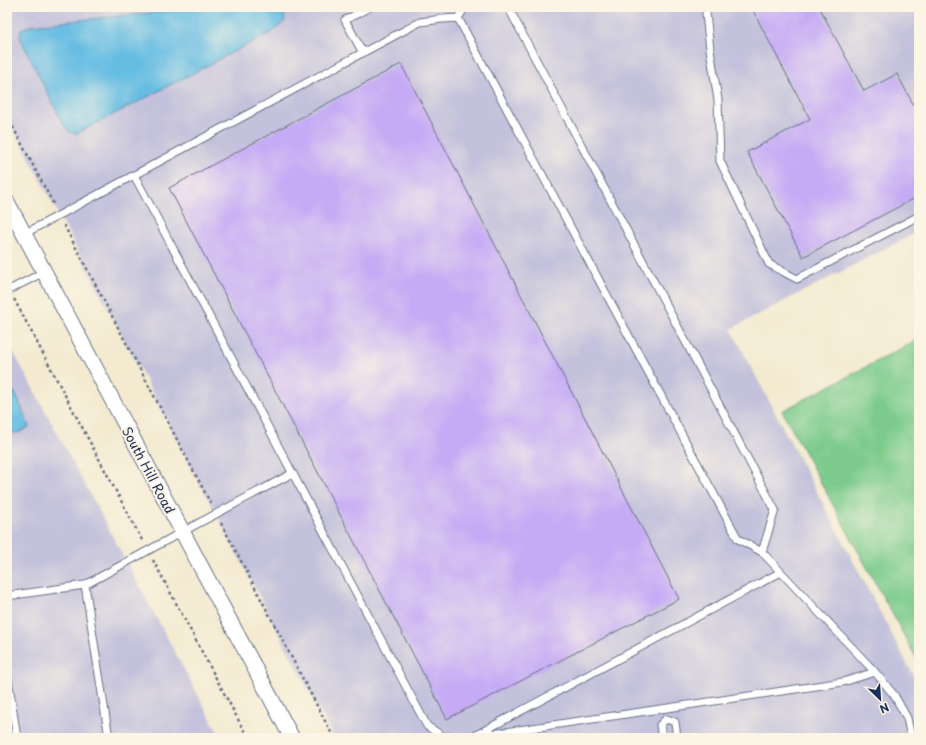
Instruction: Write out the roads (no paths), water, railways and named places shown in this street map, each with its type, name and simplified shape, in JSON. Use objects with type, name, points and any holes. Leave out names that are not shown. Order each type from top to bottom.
[{"type":"street","name":"South Hill Road","points":[[7,202],[292,738]]},
{"type":"lane","points":[[363,53],[345,20],[370,7]]},
{"type":"lane","points":[[458,18],[465,7]]},
{"type":"lane","points":[[508,7],[775,510],[762,552]]},
{"type":"lane","points":[[708,7],[706,14],[718,100],[720,162],[769,264],[797,280],[919,216]]},
{"type":"lane","points":[[24,234],[420,22],[458,18]]},
{"type":"lane","points":[[458,18],[738,539],[762,552],[875,672],[894,695],[907,718],[911,738]]},
{"type":"lane","points":[[134,175],[427,726],[444,737],[471,738],[843,682],[875,672]]},
{"type":"lane","points":[[8,291],[44,272]]},
{"type":"lane","points":[[7,596],[85,584],[293,474]]},
{"type":"lane","points":[[471,738],[781,572]]},
{"type":"lane","points":[[85,584],[109,738]]},
{"type":"lane","points":[[7,672],[17,738]]},
{"type":"lane","points":[[665,708],[666,719]]},
{"type":"lane","points":[[662,738],[660,725],[666,719]]},
{"type":"lane","points":[[666,719],[675,722],[677,738]]},
{"type":"water","points":[[209,7],[279,7],[283,10],[285,21],[274,31],[76,134],[69,132],[62,122],[20,38],[21,29],[32,25]]},
{"type":"water","points":[[7,380],[19,401],[29,427],[18,433],[7,432]]}]
